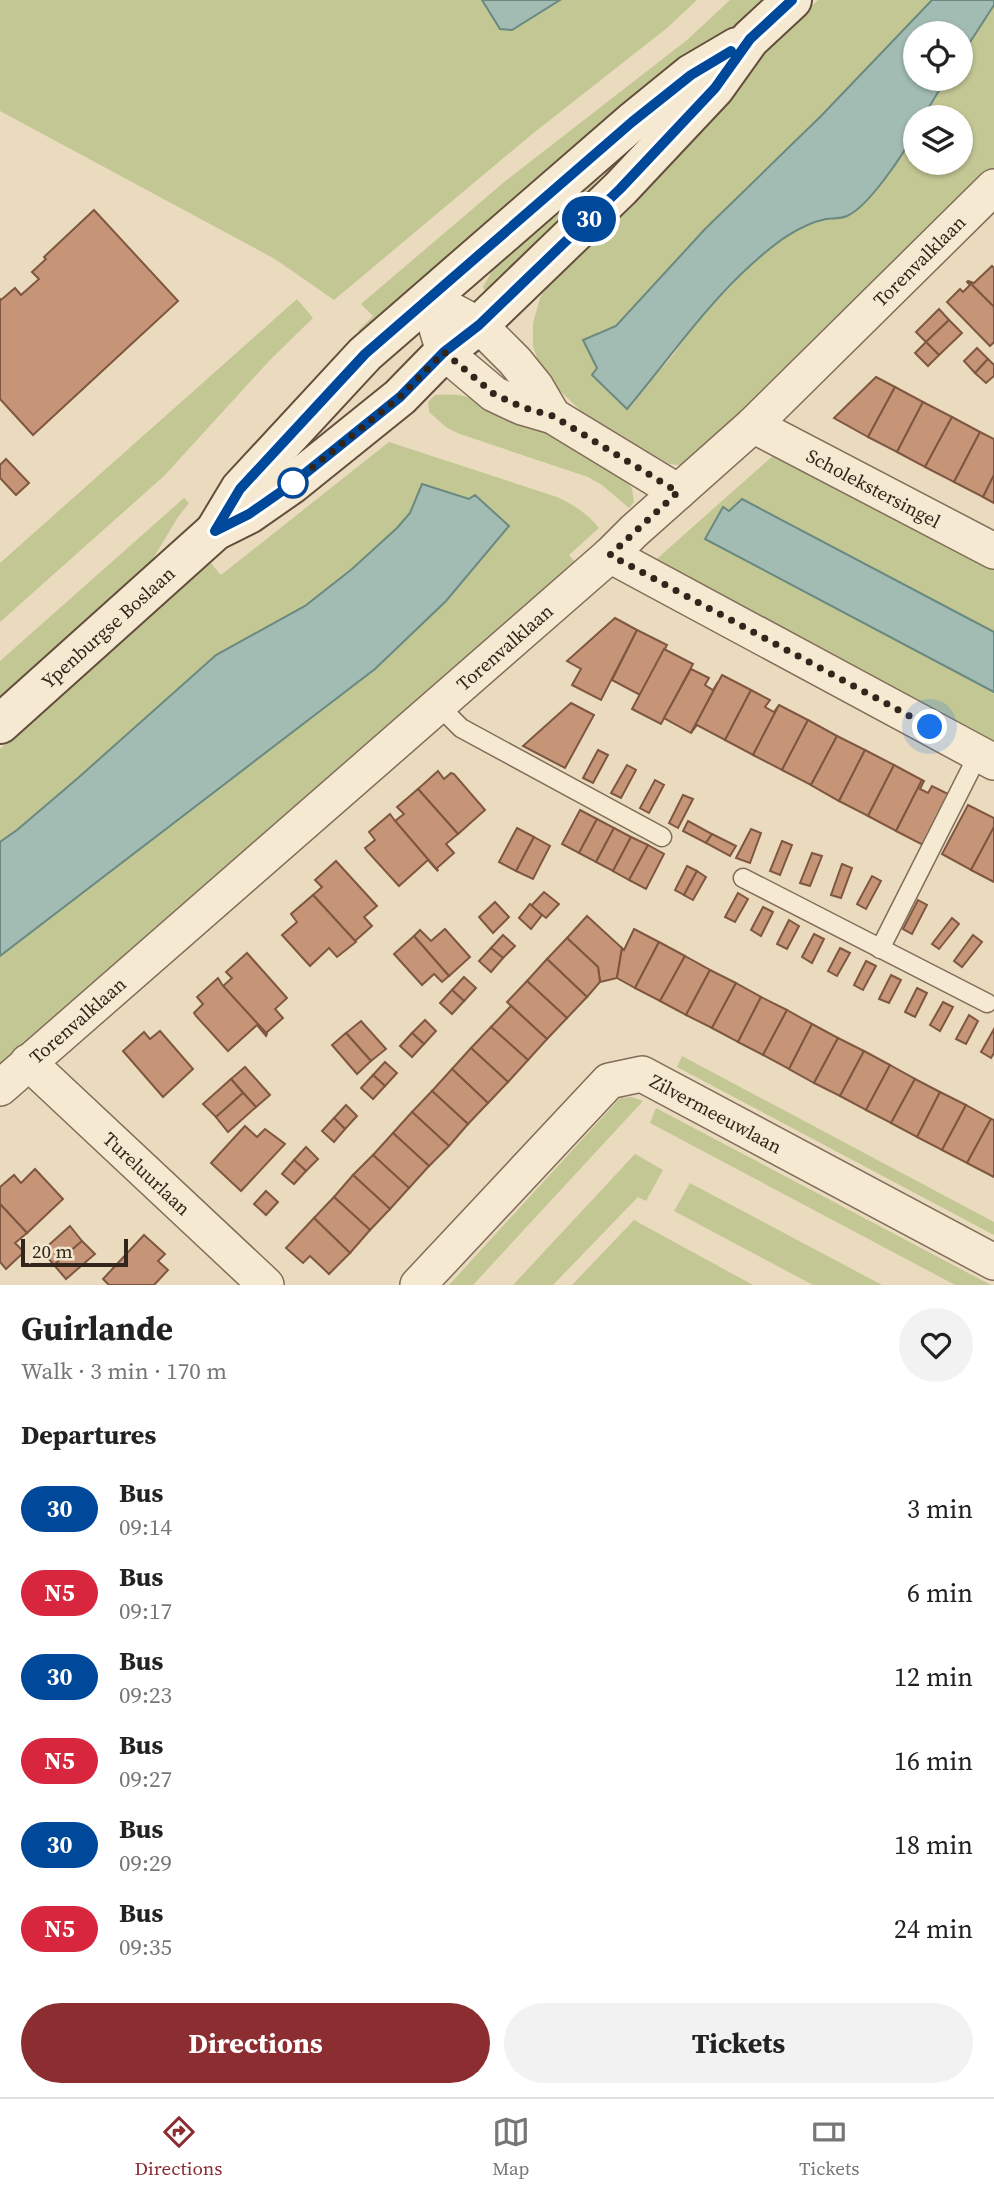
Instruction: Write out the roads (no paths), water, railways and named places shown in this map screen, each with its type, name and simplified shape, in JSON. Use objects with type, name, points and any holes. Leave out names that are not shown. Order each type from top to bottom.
[{"type":"main road","name":"Ypenburgse Boslaan","points":[[215,531],[240,489],[365,354],[662,98],[691,75],[750,39],[792,0]]},
{"type":"main road","name":"Ypenburgse Boslaan","points":[[0,724],[215,531],[249,514],[292,484],[400,397],[444,352],[479,325],[629,179],[715,88],[750,39]]},
{"type":"street","name":"Torenvalklaan","points":[[0,1088],[610,555],[753,425],[994,187]]},
{"type":"street","points":[[428,298],[479,325],[515,361],[536,387],[553,416]]},
{"type":"street","points":[[428,298],[444,352],[494,394],[522,407],[553,416],[678,492]]},
{"type":"street","name":"Scholekstersingel","points":[[753,425],[994,551]]},
{"type":"street","points":[[610,555],[986,757]]},
{"type":"street","name":"Tureluurlaan","points":[[28,1062],[267,1285]]},
{"type":"street","name":"Zilvermeeuwlaan","points":[[418,1285],[609,1081],[642,1074],[994,1262]]},
{"type":"lane","points":[[438,705],[461,728],[662,836]]},
{"type":"lane","points":[[880,949],[986,757]]},
{"type":"lane","points":[[743,878],[987,1003]]},
{"type":"water","points":[[482,0],[560,0],[512,30],[500,29]]},
{"type":"water","points":[[932,0],[994,0],[994,5],[973,37],[973,21],[912,21]]},
{"type":"water","points":[[903,30],[903,91],[939,91],[930,105],[903,105],[903,152],[865,202],[845,217],[826,219],[796,231],[753,263],[703,315],[627,409],[592,375],[597,368],[583,340],[616,326],[705,229],[821,116]]},
{"type":"water","points":[[422,484],[469,499],[475,495],[509,526],[446,601],[375,669],[0,956],[0,842],[78,778],[216,655],[305,606],[352,569],[410,513]]},
{"type":"water","points":[[742,499],[994,632],[994,692],[705,539],[723,507],[729,511]]}]
